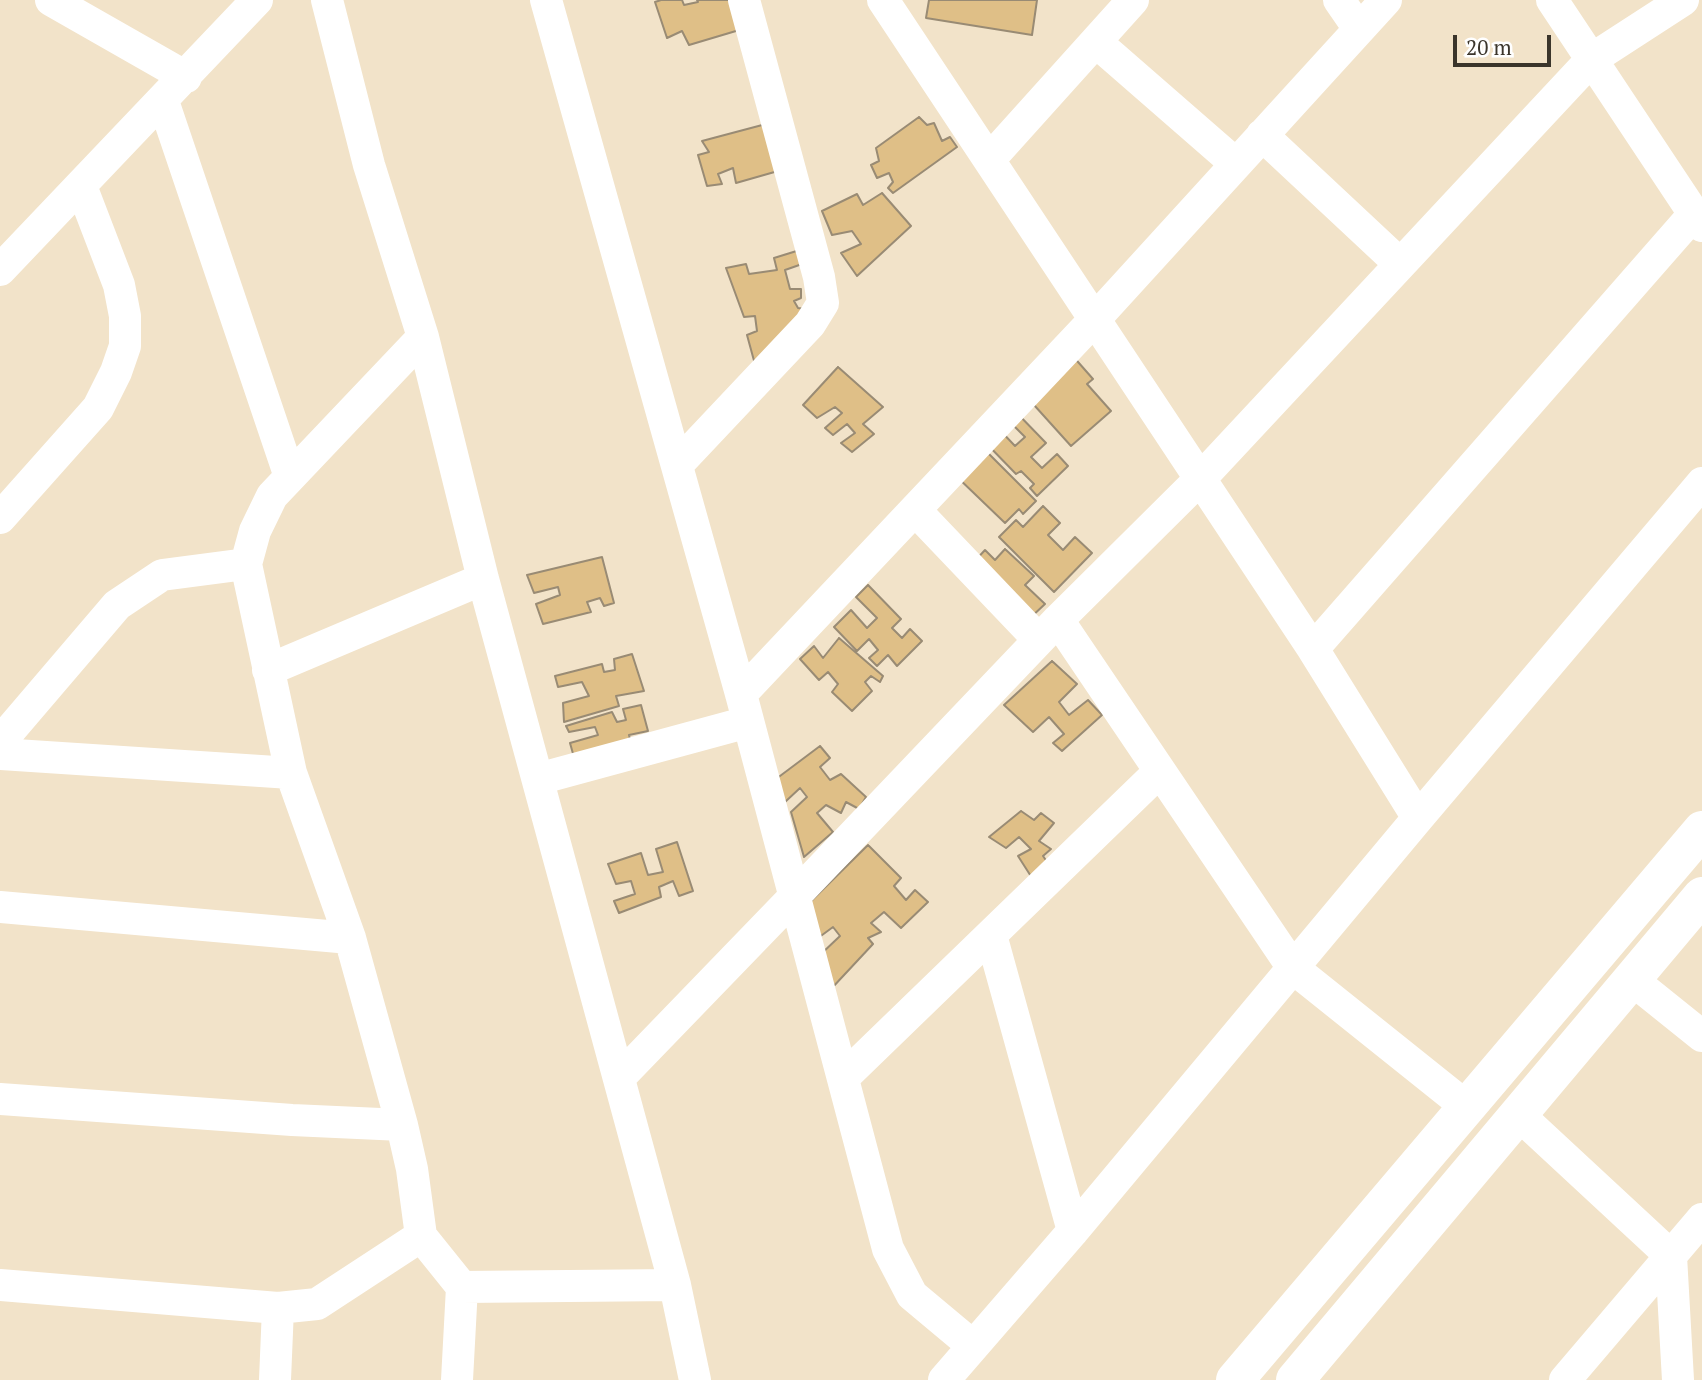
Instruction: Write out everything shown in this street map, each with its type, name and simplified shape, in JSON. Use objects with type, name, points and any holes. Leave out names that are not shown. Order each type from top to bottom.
[{"type":"street","points":[[51,0],[186,77]]},
{"type":"street","points":[[0,270],[257,0]]},
{"type":"street","points":[[327,0],[369,165],[423,337],[483,579],[675,1285],[695,1380]]},
{"type":"street","points":[[546,0],[744,708],[888,1249],[912,1295],[973,1346]]},
{"type":"street","points":[[677,465],[810,324],[823,303],[819,277],[744,0]]},
{"type":"street","points":[[883,0],[1313,649],[1418,818]]},
{"type":"street","points":[[1339,0],[1359,29]]},
{"type":"street","points":[[538,779],[744,708],[915,510],[1094,320],[1386,0]]},
{"type":"street","points":[[1313,649],[1698,220],[1552,0]]},
{"type":"street","points":[[618,1078],[1048,630],[1200,479],[1592,59],[1683,0]]},
{"type":"street","points":[[989,160],[1096,42],[1126,3]]},
{"type":"street","points":[[1096,42],[1236,164]]},
{"type":"street","points":[[163,101],[290,477]]},
{"type":"street","points":[[1262,135],[1400,264]]},
{"type":"street","points":[[0,518],[98,408],[116,372],[125,346],[125,316],[119,285],[81,186]]},
{"type":"street","points":[[423,337],[272,496],[255,531],[246,564],[291,774],[350,938],[402,1125],[412,1169],[421,1236],[462,1287],[457,1380]]},
{"type":"street","points":[[944,1380],[1073,1231],[1702,483]]},
{"type":"street","points":[[915,510],[1048,630],[1159,772],[1293,968],[1468,1108]]},
{"type":"street","points":[[0,742],[117,605],[162,575],[246,564]]},
{"type":"street","points":[[268,670],[483,579]]},
{"type":"street","points":[[0,754],[291,774]]},
{"type":"street","points":[[844,1077],[1159,772]]},
{"type":"street","points":[[1235,1380],[1702,830]]},
{"type":"street","points":[[1295,1380],[1702,897]]},
{"type":"street","points":[[0,906],[350,938]]},
{"type":"street","points":[[991,935],[1073,1231]]},
{"type":"street","points":[[1631,979],[1702,1036]]},
{"type":"street","points":[[0,1099],[292,1120],[402,1125]]},
{"type":"street","points":[[1519,1115],[1671,1256],[1678,1380]]},
{"type":"street","points":[[1565,1380],[1702,1219]]},
{"type":"street","points":[[0,1285],[278,1308],[317,1304],[421,1236]]},
{"type":"street","points":[[462,1287],[675,1285]]},
{"type":"street","points":[[275,1380],[278,1308]]},
{"type":"building","points":[[682,0],[684,5],[698,2],[697,0],[739,0],[746,28],[689,45],[682,31],[667,38],[655,2]]},
{"type":"building","points":[[929,0],[1037,0],[1032,35],[926,18]]},
{"type":"building","points":[[919,117],[927,125],[934,123],[942,141],[950,137],[957,147],[893,193],[888,188],[893,182],[889,173],[877,178],[871,165],[879,161],[876,148]]},
{"type":"building","points":[[766,124],[778,171],[736,183],[733,168],[718,174],[722,184],[707,186],[698,155],[709,152],[702,141]]},
{"type":"building","points":[[882,193],[911,226],[857,276],[841,253],[861,244],[852,231],[832,235],[822,211],[857,194],[863,205]]},
{"type":"building","points":[[803,249],[805,263],[785,270],[790,289],[801,289],[801,298],[794,301],[798,308],[813,310],[756,368],[747,335],[757,331],[755,316],[744,317],[726,268],[746,264],[749,274],[777,270],[774,258]]},
{"type":"building","points":[[1071,354],[1093,379],[1087,384],[1111,411],[1071,446],[1025,395]]},
{"type":"building","points":[[838,367],[883,407],[863,424],[874,434],[852,452],[841,443],[855,433],[847,424],[833,435],[825,428],[842,413],[835,407],[817,418],[803,405]]},
{"type":"building","points":[[1014,410],[1046,443],[1031,457],[1042,468],[1057,454],[1068,466],[1037,496],[1030,488],[1034,484],[1021,471],[1016,474],[983,440],[997,427],[1015,446],[1025,437],[1006,418]]},
{"type":"building","points":[[981,446],[1036,501],[1023,514],[1019,509],[1005,523],[954,474]]},
{"type":"building","points":[[1043,506],[1060,523],[1048,535],[1063,550],[1075,537],[1092,553],[1054,592],[999,537],[1016,520],[1023,527]]},
{"type":"building","points":[[1005,549],[1034,576],[1025,585],[1045,604],[1029,619],[972,564],[985,550],[995,560]]},
{"type":"building","points":[[602,557],[614,603],[604,606],[600,598],[587,602],[591,612],[543,624],[536,604],[560,595],[558,587],[534,593],[527,575]]},
{"type":"building","points":[[868,585],[901,619],[892,628],[902,638],[910,629],[922,641],[897,666],[888,655],[877,666],[869,658],[878,650],[869,639],[857,651],[834,627],[851,610],[867,628],[877,618],[856,597]]},
{"type":"building","points":[[839,638],[883,676],[880,682],[871,676],[865,682],[872,691],[852,711],[832,692],[838,684],[828,672],[819,680],[800,659],[814,646],[823,658]]},
{"type":"building","points":[[632,654],[644,691],[616,696],[619,706],[564,722],[563,703],[589,696],[582,682],[558,687],[555,676],[602,664],[604,672],[615,670],[614,659]]},
{"type":"building","points":[[1052,661],[1077,684],[1059,702],[1069,715],[1088,700],[1102,715],[1062,751],[1053,743],[1064,734],[1049,717],[1033,732],[1004,705]]},
{"type":"building","points":[[641,705],[648,731],[629,735],[633,752],[577,768],[570,743],[598,735],[595,727],[569,732],[566,726],[612,712],[617,722],[626,720],[623,709]]},
{"type":"building","points":[[820,746],[830,758],[820,767],[830,780],[841,774],[866,797],[859,809],[846,802],[841,813],[826,805],[817,813],[833,832],[804,857],[791,812],[807,797],[800,788],[785,802],[776,779]]},
{"type":"building","points":[[1021,811],[1034,820],[1041,813],[1054,823],[1039,841],[1051,849],[1043,856],[1052,869],[1034,881],[1018,856],[1031,849],[1019,837],[1006,848],[989,837]]},
{"type":"building","points":[[677,842],[693,891],[679,896],[673,881],[659,887],[661,897],[619,913],[614,901],[635,894],[631,881],[616,884],[608,864],[641,853],[648,875],[663,872],[656,849]]},
{"type":"building","points":[[868,845],[901,878],[894,886],[906,900],[915,890],[928,902],[901,928],[884,912],[871,923],[881,932],[868,938],[873,944],[831,989],[820,955],[840,936],[833,927],[814,941],[804,908]]}]
